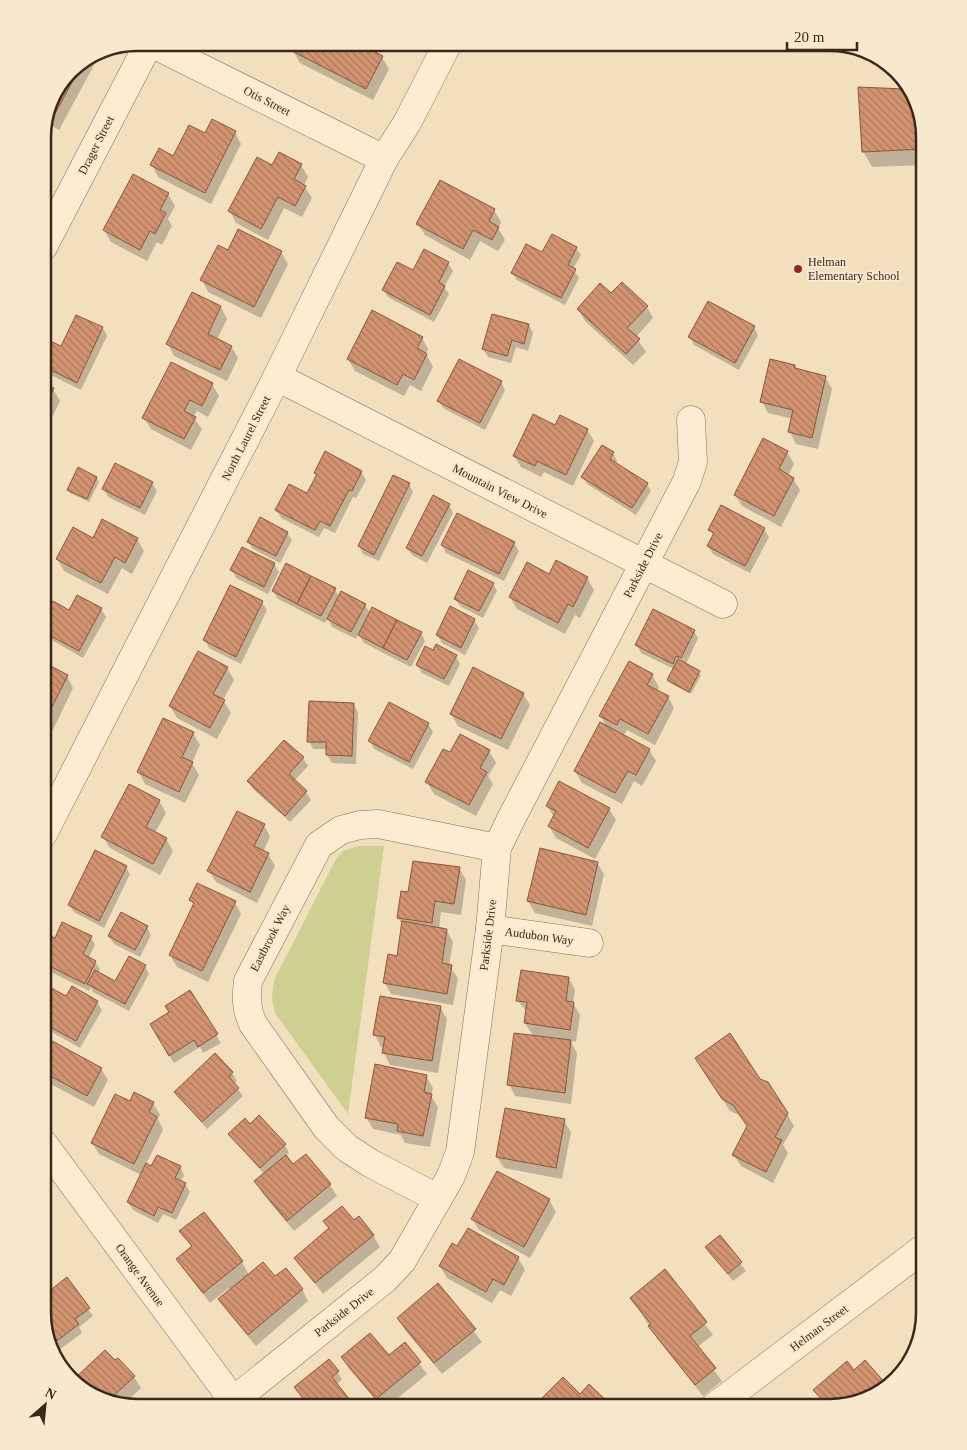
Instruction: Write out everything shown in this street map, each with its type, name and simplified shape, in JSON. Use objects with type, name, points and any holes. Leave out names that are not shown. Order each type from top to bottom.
[{"type":"street","name":"Drager Street","points":[[51,232],[145,51]]},
{"type":"street","name":"Otis Street","points":[[168,51],[384,160]]},
{"type":"street","name":"North Laurel Street","points":[[51,818],[278,377],[384,160],[407,122],[444,51]]},
{"type":"street","name":"Mountain View Drive","points":[[278,377],[723,604]]},
{"type":"street","name":"Parkside Drive","points":[[241,1399],[385,1280],[402,1261],[451,1176],[460,1152],[490,929],[497,848],[687,481],[693,462],[691,420]]},
{"type":"street","name":"Eastbrook Way","points":[[437,1198],[370,1163],[347,1148],[326,1127],[253,1024],[247,1011],[248,981],[319,845],[341,830],[360,824],[378,824],[497,848]]},
{"type":"street","name":"Audubon Way","points":[[490,929],[589,943]]},
{"type":"street","name":"Orange Avenue","points":[[51,1155],[231,1399]]},
{"type":"street","name":"Helman Street","points":[[726,1399],[916,1254]]},
{"type":"green space","points":[[358,846],[384,846],[348,1114],[275,1013],[272,998],[274,980],[336,859],[343,851]]},
{"type":"building","points":[[292,51],[373,51],[383,56],[366,89]]},
{"type":"building","points":[[72,82],[54,115],[60,99]]},
{"type":"building","points":[[858,87],[901,89],[913,115],[916,149],[862,152]]},
{"type":"building","points":[[212,119],[236,131],[205,193],[150,165],[159,148],[173,156],[189,125],[205,133]]},
{"type":"building","points":[[279,152],[302,164],[294,179],[306,186],[295,206],[278,197],[261,229],[228,211],[257,157],[272,165]]},
{"type":"building","points":[[133,174],[169,193],[160,210],[166,213],[155,234],[150,231],[140,250],[103,230]]},
{"type":"building","points":[[440,180],[495,209],[489,221],[499,227],[492,240],[473,230],[463,249],[416,224]]},
{"type":"building","points":[[238,229],[282,251],[254,307],[200,280],[218,245],[228,250]]},
{"type":"building","points":[[552,234],[577,247],[568,265],[576,269],[561,298],[511,273],[526,244],[542,252]]},
{"type":"building","points":[[424,249],[449,262],[439,282],[445,286],[430,315],[382,290],[397,262],[413,270]]},
{"type":"building","points":[[622,282],[648,306],[627,328],[640,339],[626,354],[577,309],[600,283],[611,293]]},
{"type":"building","points":[[192,292],[221,306],[208,334],[232,346],[220,370],[166,344]]},
{"type":"building","points":[[708,301],[755,326],[735,363],[688,337]]},
{"type":"building","points":[[372,310],[423,337],[417,348],[427,354],[414,380],[403,374],[397,385],[347,359]]},
{"type":"building","points":[[492,314],[529,324],[524,344],[512,340],[507,356],[482,349]]},
{"type":"building","points":[[76,315],[103,327],[77,383],[51,370],[51,341],[61,346]]},
{"type":"building","points":[[459,359],[502,381],[480,423],[437,401]]},
{"type":"building","points":[[770,359],[795,365],[795,368],[826,376],[812,438],[788,432],[793,410],[760,402]]},
{"type":"building","points":[[171,362],[213,383],[202,406],[190,400],[184,411],[196,417],[184,439],[142,418]]},
{"type":"building","points":[[533,414],[555,425],[560,415],[588,429],[566,475],[537,461],[535,466],[513,456]]},
{"type":"building","points":[[763,438],[788,451],[779,469],[794,478],[774,516],[734,495]]},
{"type":"building","points":[[602,445],[614,452],[610,459],[648,483],[632,508],[581,477]]},
{"type":"building","points":[[325,451],[362,471],[352,491],[349,490],[330,526],[320,521],[315,530],[275,510],[289,484],[307,493],[317,474],[314,473]]},
{"type":"building","points":[[115,463],[153,482],[140,508],[102,489]]},
{"type":"building","points":[[78,467],[97,477],[87,499],[67,490]]},
{"type":"building","points":[[393,475],[410,483],[374,555],[358,546]]},
{"type":"building","points":[[433,495],[450,504],[422,556],[406,548]]},
{"type":"building","points":[[721,505],[765,528],[745,566],[707,546],[714,533],[708,530]]},
{"type":"building","points":[[457,513],[515,542],[499,574],[441,545]]},
{"type":"building","points":[[260,517],[288,532],[276,556],[247,542]]},
{"type":"building","points":[[102,519],[138,538],[125,563],[115,557],[101,583],[56,559],[73,527],[93,538]]},
{"type":"building","points":[[242,547],[275,563],[264,587],[230,570]]},
{"type":"building","points":[[556,560],[588,577],[573,607],[568,604],[558,623],[509,597],[527,562],[549,574]]},
{"type":"building","points":[[286,563],[311,576],[297,604],[272,591]]},
{"type":"building","points":[[468,570],[494,583],[479,611],[454,599]]},
{"type":"building","points":[[311,576],[336,588],[321,616],[297,604]]},
{"type":"building","points":[[230,585],[263,601],[236,657],[203,640]]},
{"type":"building","points":[[341,591],[366,604],[351,632],[327,619]]},
{"type":"building","points":[[77,595],[102,608],[79,651],[51,636],[51,605],[53,601],[69,610]]},
{"type":"building","points":[[450,606],[475,619],[461,648],[436,635]]},
{"type":"building","points":[[372,607],[397,620],[383,648],[358,635]]},
{"type":"building","points":[[653,609],[695,630],[681,658],[676,656],[673,664],[635,645]]},
{"type":"building","points":[[397,620],[422,632],[407,660],[383,648]]},
{"type":"building","points":[[436,644],[457,655],[444,679],[416,665],[425,646],[433,650]]},
{"type":"building","points":[[198,651],[228,667],[213,694],[225,700],[210,728],[169,706]]},
{"type":"building","points":[[678,659],[700,671],[689,692],[667,680]]},
{"type":"building","points":[[629,661],[653,674],[647,685],[669,696],[648,734],[620,719],[617,725],[599,716]]},
{"type":"building","points":[[51,666],[68,675],[51,709]]},
{"type":"building","points":[[473,667],[524,693],[501,739],[450,714]]},
{"type":"building","points":[[309,701],[354,703],[352,756],[326,755],[326,742],[307,742]]},
{"type":"building","points":[[389,702],[429,723],[409,762],[368,741]]},
{"type":"building","points":[[163,718],[194,732],[182,757],[193,762],[179,792],[137,772]]},
{"type":"building","points":[[600,722],[650,749],[636,775],[628,771],[615,793],[574,771]]},
{"type":"building","points":[[460,734],[490,750],[480,768],[487,772],[469,805],[425,782],[443,749],[450,752]]},
{"type":"building","points":[[284,740],[304,757],[289,774],[307,791],[285,816],[247,781]]},
{"type":"building","points":[[559,781],[610,808],[588,848],[548,826],[556,811],[546,806]]},
{"type":"building","points":[[129,784],[160,800],[146,827],[167,838],[153,864],[101,837]]},
{"type":"building","points":[[237,811],[265,824],[254,846],[269,853],[250,892],[207,871]]},
{"type":"building","points":[[540,848],[598,862],[586,915],[527,901]]},
{"type":"building","points":[[95,850],[127,866],[99,921],[68,905]]},
{"type":"building","points":[[413,861],[460,867],[454,904],[435,901],[432,923],[397,918],[401,891],[408,892]]},
{"type":"building","points":[[197,883],[236,901],[202,971],[169,955],[194,903],[189,900]]},
{"type":"building","points":[[121,912],[148,926],[135,950],[108,936]]},
{"type":"building","points":[[402,921],[447,929],[442,963],[452,965],[447,994],[383,983],[388,954],[397,956]]},
{"type":"building","points":[[62,922],[92,936],[83,954],[96,961],[85,984],[51,967],[51,936],[55,938]]},
{"type":"building","points":[[129,956],[146,965],[125,1004],[87,984],[95,970],[115,981]]},
{"type":"building","points":[[521,970],[569,977],[566,1001],[574,1002],[570,1030],[524,1023],[527,1002],[516,1001]]},
{"type":"building","points":[[72,986],[98,1001],[76,1041],[51,1027],[51,988],[66,996]]},
{"type":"building","points":[[190,990],[218,1034],[198,1047],[194,1040],[169,1056],[150,1024],[169,1012],[165,1006]]},
{"type":"building","points":[[380,996],[441,1006],[432,1061],[382,1053],[385,1037],[373,1035]]},
{"type":"building","points":[[514,1033],[571,1040],[565,1093],[507,1085]]},
{"type":"building","points":[[730,1033],[760,1079],[768,1082],[788,1113],[775,1137],[782,1140],[766,1172],[732,1155],[747,1126],[733,1105],[722,1099],[695,1058]]},
{"type":"building","points":[[51,1040],[102,1068],[87,1096],[51,1076]]},
{"type":"building","points":[[215,1053],[233,1072],[229,1077],[239,1088],[202,1122],[174,1092]]},
{"type":"building","points":[[375,1064],[427,1075],[424,1092],[432,1094],[423,1136],[397,1131],[398,1124],[365,1118]]},
{"type":"building","points":[[134,1092],[154,1102],[149,1112],[157,1117],[134,1164],[91,1143],[115,1094],[130,1101]]},
{"type":"building","points":[[505,1108],[565,1119],[556,1168],[496,1157]]},
{"type":"building","points":[[259,1115],[286,1144],[260,1168],[228,1134],[245,1118],[250,1124]]},
{"type":"building","points":[[306,1154],[331,1184],[287,1221],[254,1181],[286,1155],[293,1164]]},
{"type":"building","points":[[157,1155],[181,1166],[175,1178],[186,1183],[172,1213],[158,1207],[154,1216],[127,1202],[146,1163],[151,1166]]},
{"type":"building","points":[[497,1171],[550,1199],[524,1247],[471,1219]]},
{"type":"building","points":[[342,1206],[354,1220],[359,1216],[374,1235],[315,1283],[294,1258],[329,1228],[323,1221]]},
{"type":"building","points":[[204,1212],[243,1261],[203,1293],[176,1259],[192,1246],[179,1231]]},
{"type":"building","points":[[468,1228],[519,1257],[504,1285],[493,1279],[486,1292],[439,1266],[452,1243],[457,1246]]},
{"type":"building","points":[[720,1235],[742,1262],[728,1274],[705,1247]]},
{"type":"building","points":[[263,1262],[275,1276],[286,1268],[303,1289],[248,1335],[218,1299]]},
{"type":"building","points":[[665,1269],[707,1322],[690,1336],[716,1368],[695,1385],[648,1326],[651,1324],[630,1298]]},
{"type":"building","points":[[67,1277],[90,1308],[75,1319],[79,1324],[56,1341],[52,1324],[51,1290]]},
{"type":"building","points":[[438,1283],[476,1329],[434,1363],[397,1318]]},
{"type":"building","points":[[370,1333],[389,1355],[405,1342],[421,1362],[376,1399],[341,1357]]},
{"type":"building","points":[[105,1350],[115,1360],[118,1358],[135,1376],[114,1395],[94,1387],[79,1375]]},
{"type":"building","points":[[329,1359],[339,1371],[332,1377],[349,1399],[304,1399],[294,1387]]},
{"type":"building","points":[[865,1360],[883,1380],[862,1392],[841,1398],[821,1399],[813,1390],[847,1361],[854,1370]]},
{"type":"building","points":[[563,1377],[580,1394],[589,1384],[605,1399],[541,1399]]},
{"type":"place","name":"Helman Elementary School","points":[[798,269]]}]
